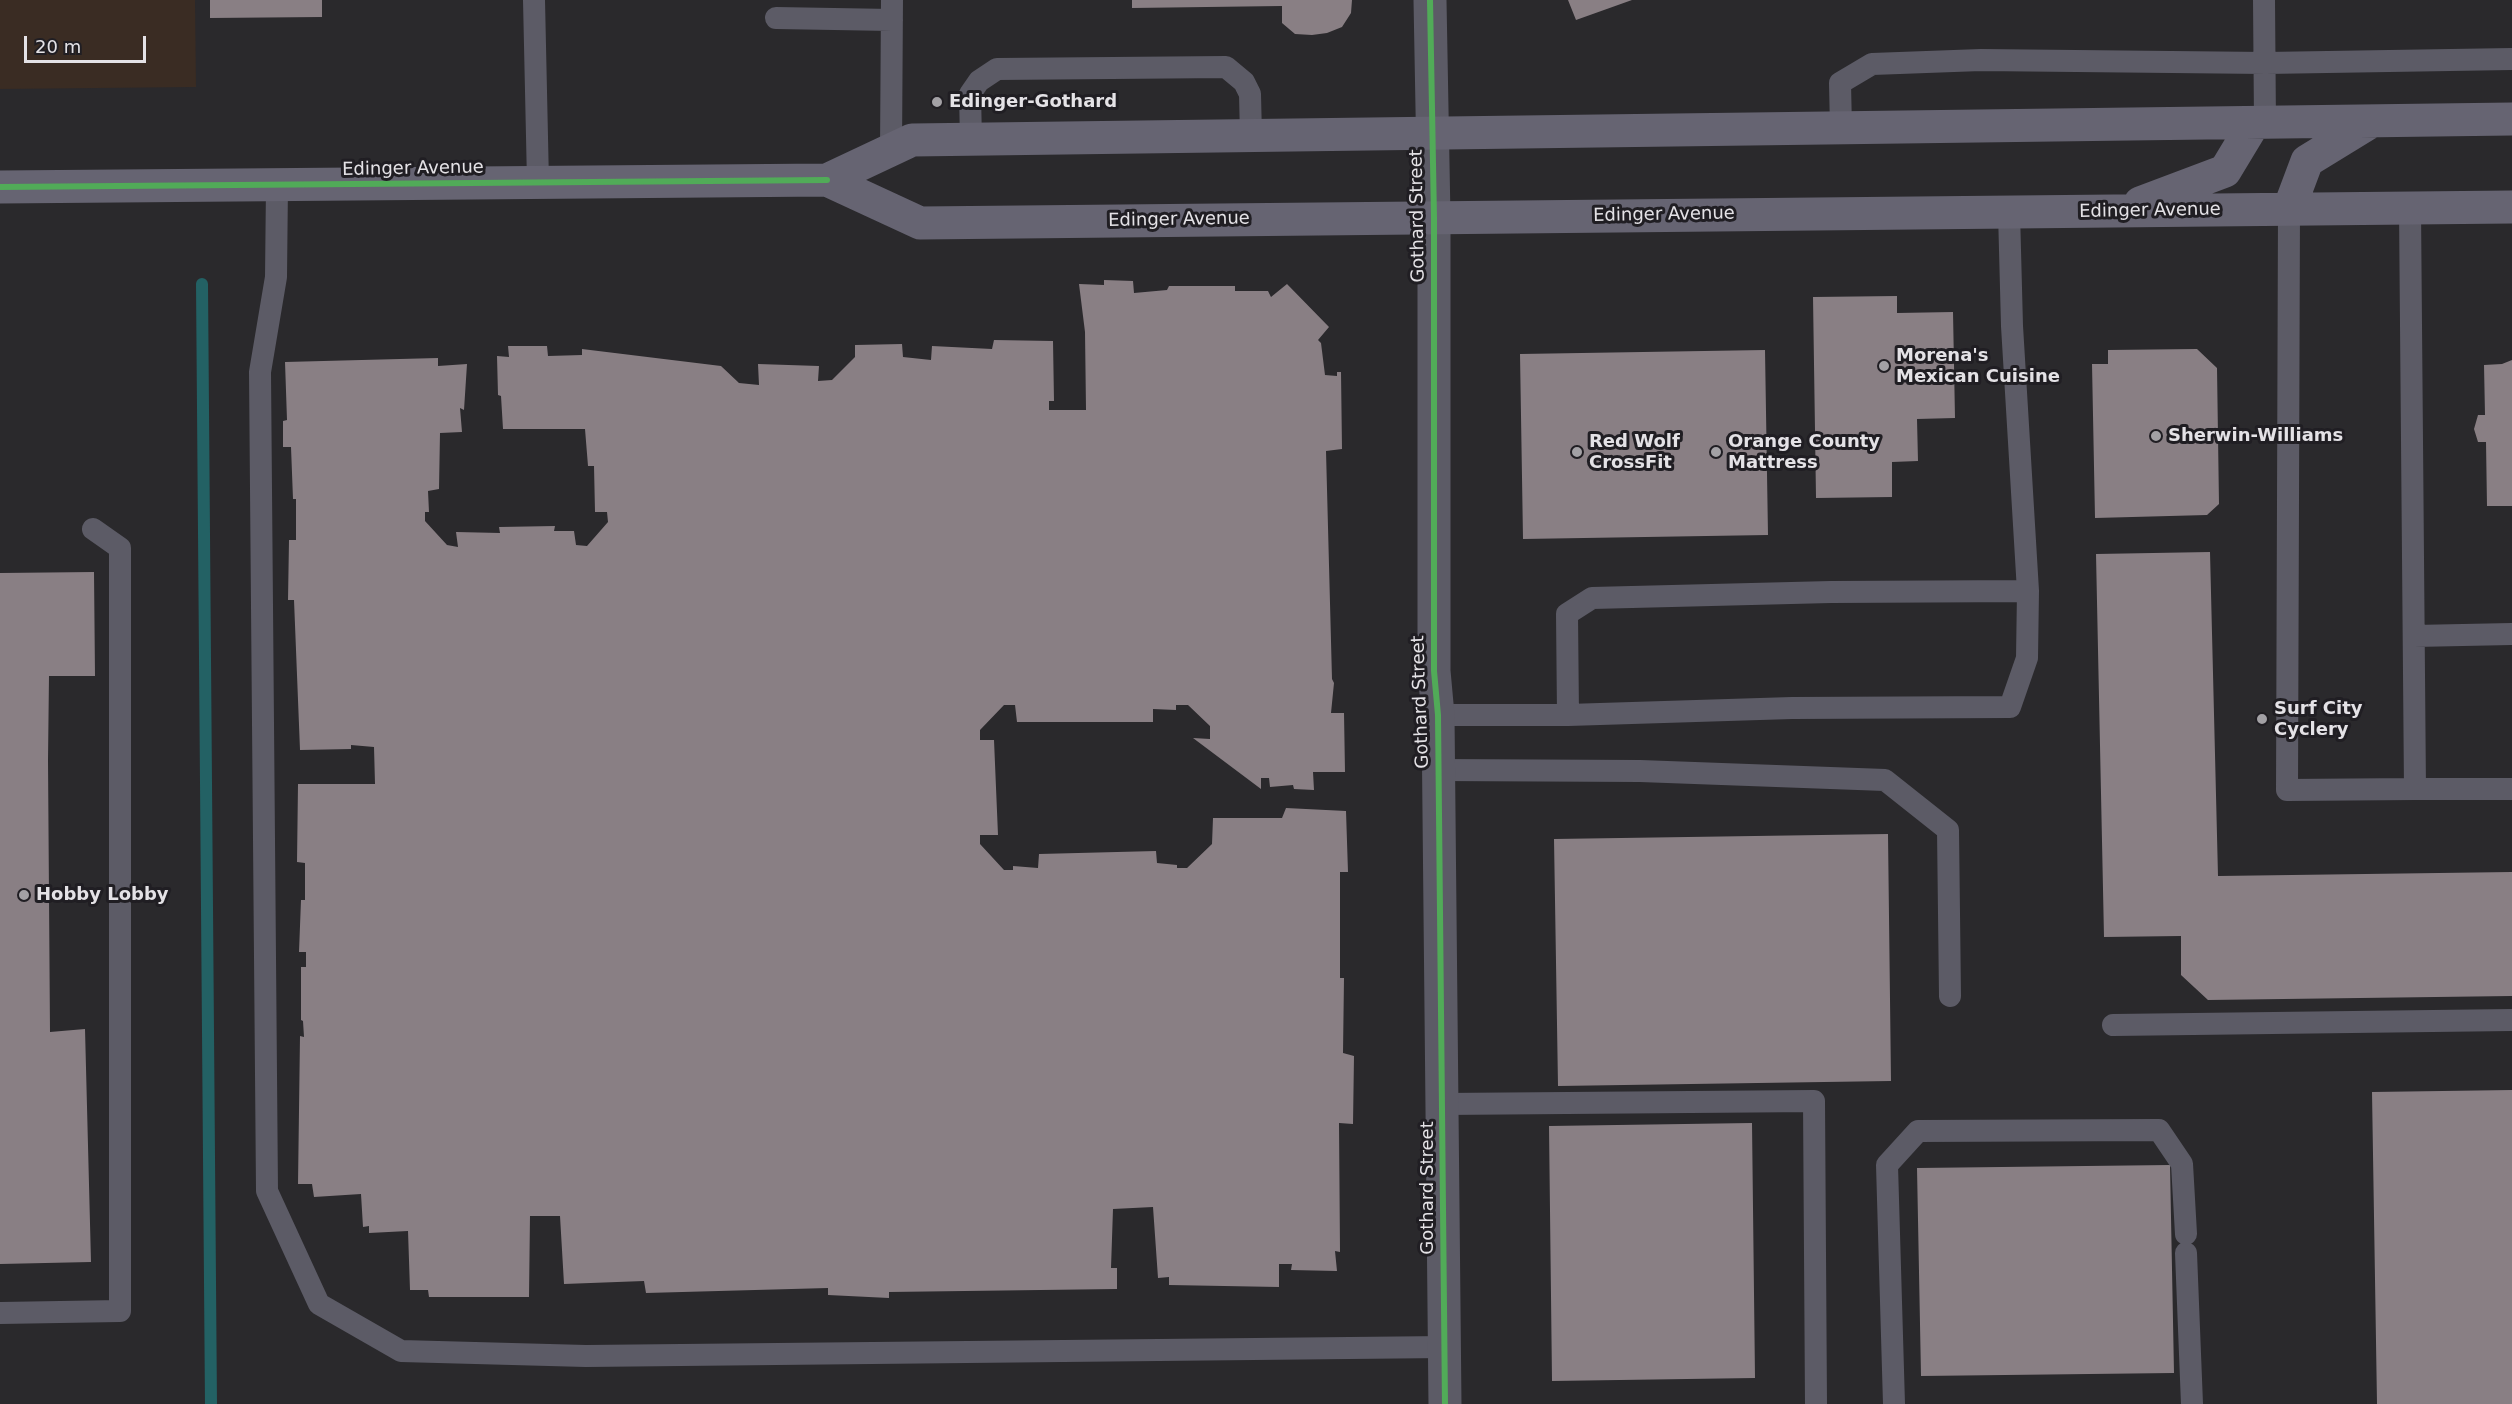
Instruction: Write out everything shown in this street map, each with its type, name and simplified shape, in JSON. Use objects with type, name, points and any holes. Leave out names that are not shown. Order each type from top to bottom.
[{"type":"main road","name":"Edinger Avenue","points":[[0,187],[826,180],[912,140],[2370,123],[2512,119]]},
{"type":"main road","points":[[2119,211],[2225,171],[2260,123]]},
{"type":"main road","points":[[2289,209],[2307,161],[2370,123]]},
{"type":"main road","name":"Edinger Avenue","points":[[826,180],[920,223],[2512,207]]},
{"type":"street","name":"Gothard Street","points":[[1430,0],[1434,217],[1434,671],[1438,716],[1445,1404]]},
{"type":"lane","points":[[534,0],[538,182]]},
{"type":"lane","points":[[2260,123],[2266,63],[2264,0]]},
{"type":"lane","points":[[776,18],[892,10],[891,150]]},
{"type":"lane","points":[[1841,128],[1840,83],[1872,64],[1980,60],[2266,63],[2512,59]]},
{"type":"lane","points":[[971,140],[970,94],[979,81],[997,69],[1008,68],[1226,66],[1244,82],[1250,94],[1251,136]]},
{"type":"lane","points":[[277,185],[276,277],[260,372],[267,1191],[319,1304],[401,1351],[586,1356],[1444,1347]]},
{"type":"lane","points":[[2410,208],[2415,789]]},
{"type":"lane","points":[[2289,209],[2287,790],[2512,789]]},
{"type":"lane","points":[[1438,716],[1568,715],[1792,708],[2010,707],[2027,658],[2028,591],[2012,326],[2009,212]]},
{"type":"lane","points":[[0,1313],[120,1311],[120,548],[93,529]]},
{"type":"lane","points":[[1568,715],[1567,614],[1592,598],[1831,592],[2028,591]]},
{"type":"lane","points":[[2414,636],[2512,634]]},
{"type":"lane","points":[[1438,770],[1640,771],[1885,780],[1948,830],[1950,996]]},
{"type":"lane","points":[[2113,1025],[2512,1020]]},
{"type":"lane","points":[[1443,1104],[1814,1101],[1816,1404]]},
{"type":"lane","points":[[1894,1404],[1887,1165],[1918,1131],[2159,1130],[2182,1164],[2192,1404]]},
{"type":"shaded area","points":[[0,0],[195,0],[196,87],[0,89]]},
{"type":"building","points":[[210,0],[322,0],[322,17],[210,18]]},
{"type":"building","points":[[1132,0],[1352,0],[1351,13],[1342,27],[1327,33],[1312,35],[1295,34],[1282,23],[1282,6],[1132,8]]},
{"type":"building","points":[[1568,0],[1632,0],[1576,20]]},
{"type":"building","points":[[1104,280],[1133,281],[1134,293],[1167,290],[1169,286],[1235,286],[1235,291],[1268,291],[1271,297],[1287,284],[1329,327],[1318,340],[1321,343],[1325,375],[1337,376],[1337,372],[1341,372],[1342,449],[1326,451],[1332,679],[1334,683],[1331,713],[1344,713],[1345,772],[1313,772],[1314,790],[1294,789],[1293,785],[1270,787],[1269,778],[1261,778],[1261,789],[1193,738],[1210,739],[1210,726],[1188,705],[1176,705],[1176,710],[1153,709],[1153,722],[1017,722],[1015,705],[1004,705],[980,730],[980,740],[994,740],[998,835],[980,835],[980,844],[1004,870],[1013,870],[1013,866],[1038,868],[1039,854],[1156,851],[1157,863],[1187,868],[1212,844],[1213,818],[1282,818],[1286,808],[1346,811],[1348,872],[1340,872],[1340,978],[1344,978],[1343,1053],[1354,1056],[1353,1124],[1339,1123],[1340,1252],[1335,1251],[1337,1271],[1291,1270],[1292,1264],[1279,1264],[1279,1287],[1169,1285],[1169,1277],[1158,1278],[1153,1207],[1113,1209],[1111,1268],[1117,1268],[1117,1289],[889,1292],[889,1298],[828,1295],[828,1288],[646,1293],[644,1281],[564,1284],[560,1216],[530,1216],[529,1297],[429,1297],[428,1290],[410,1290],[408,1231],[369,1233],[369,1226],[363,1227],[361,1194],[314,1197],[312,1184],[298,1184],[300,1036],[304,1037],[301,1020],[301,967],[306,967],[306,952],[299,952],[301,900],[305,900],[305,863],[297,862],[298,784],[375,784],[374,747],[351,745],[351,749],[300,750],[294,600],[288,600],[289,540],[296,540],[296,499],[293,499],[291,447],[283,447],[283,421],[287,420],[285,362],[438,358],[438,366],[467,364],[464,410],[460,408],[462,432],[440,433],[439,489],[428,491],[429,512],[425,512],[425,521],[447,545],[458,547],[456,532],[500,533],[499,527],[555,526],[554,531],[574,531],[576,545],[587,546],[608,522],[607,512],[595,512],[594,466],[588,466],[585,429],[503,429],[501,396],[498,395],[497,356],[509,357],[508,346],[547,346],[548,356],[582,355],[582,349],[721,366],[739,383],[759,385],[758,364],[819,366],[818,381],[832,380],[855,357],[855,345],[902,344],[903,357],[931,360],[932,346],[992,349],[994,340],[1053,341],[1054,401],[1049,401],[1049,410],[1086,410],[1085,332],[1079,284],[1104,285]]},
{"type":"building","name":"Morena's Mexican Cuisine","points":[[1897,296],[1897,313],[1953,312],[1955,418],[1917,419],[1918,461],[1892,462],[1892,497],[1816,498],[1813,297]]},
{"type":"building","name":"Sherwin-Williams","points":[[2197,349],[2217,368],[2219,504],[2207,515],[2095,518],[2092,364],[2108,364],[2108,350]]},
{"type":"building","points":[[1765,350],[1768,535],[1523,539],[1520,354]]},
{"type":"building","points":[[2512,360],[2512,506],[2487,506],[2486,442],[2478,442],[2474,429],[2478,415],[2485,415],[2484,365],[2502,364]]},
{"type":"building","points":[[2210,552],[2218,876],[2512,872],[2512,996],[2208,1000],[2181,975],[2181,936],[2104,937],[2096,554]]},
{"type":"building","name":"Hobby Lobby","points":[[94,572],[95,676],[49,676],[48,760],[50,1032],[85,1029],[91,1262],[0,1264],[0,573]]},
{"type":"building","points":[[1888,834],[1891,1081],[1558,1086],[1554,839]]},
{"type":"building","points":[[2512,1090],[2512,1404],[2377,1404],[2372,1092]]},
{"type":"building","points":[[1752,1123],[1755,1378],[1552,1381],[1549,1126]]},
{"type":"building","points":[[2170,1165],[2174,1373],[1921,1376],[1917,1168]]},
{"type":"waterway","points":[[202,284],[211,1404]]},
{"type":"cycle path","points":[[1430,0],[1434,217],[1434,671],[1438,715],[1445,1404]]},
{"type":"cycle path","points":[[0,187],[827,180]]},
{"type":"place","name":"Edinger-Gothard","points":[[937,102]]},
{"type":"place","name":"Morena's Mexican Cuisine","points":[[1884,366]]},
{"type":"place","name":"Sherwin-Williams","points":[[2156,436]]},
{"type":"place","name":"Red Wolf CrossFit","points":[[1577,452]]},
{"type":"place","name":"Orange County Mattress","points":[[1716,452]]},
{"type":"place","name":"Surf City Cyclery","points":[[2262,719]]},
{"type":"place","name":"Hobby Lobby","points":[[24,895]]}]
